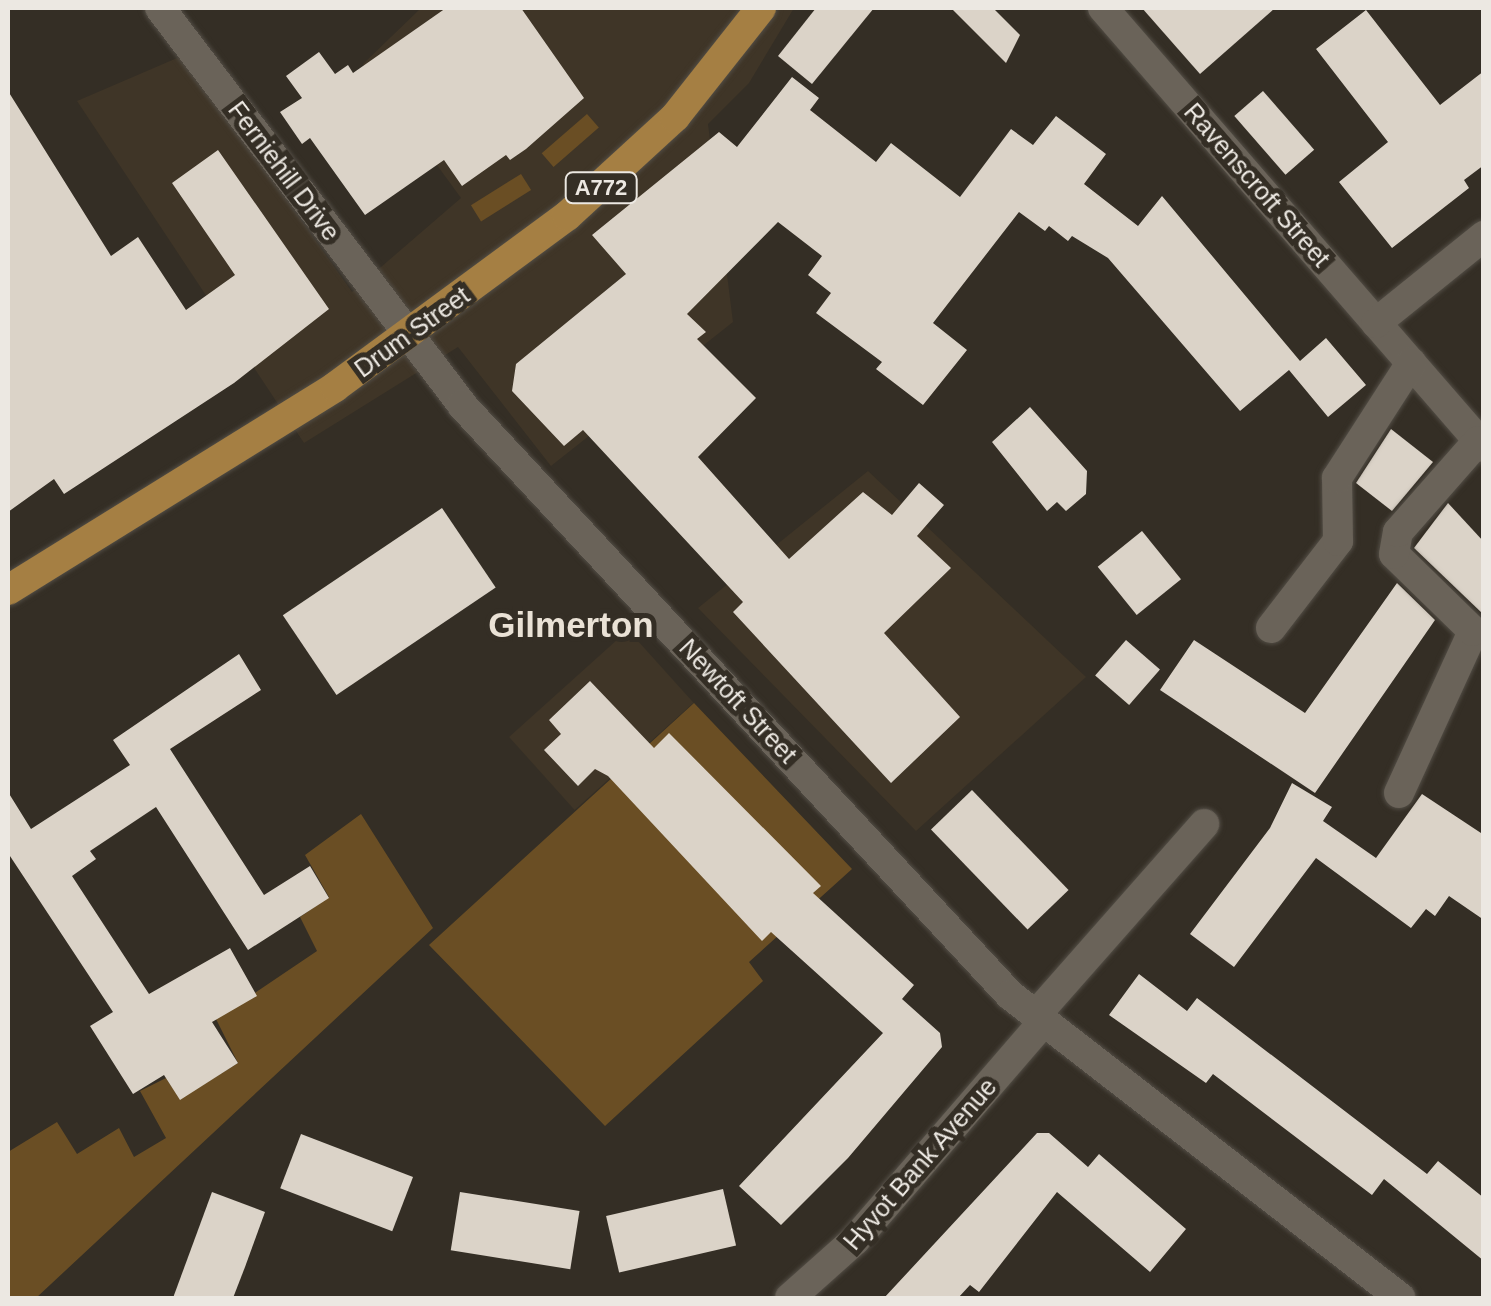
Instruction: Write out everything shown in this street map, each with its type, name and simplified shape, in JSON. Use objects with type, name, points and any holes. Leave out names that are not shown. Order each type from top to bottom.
[{"type":"main road","name":"Drum Street","points":[[8,590],[335,387],[619,173],[674,117],[761,8]]},
{"type":"street","name":"Ferniehill Drive","points":[[160,8],[409,334]]},
{"type":"street","name":"Ravenscroft Street","points":[[1103,8],[1481,444]]},
{"type":"street","points":[[1376,323],[1484,236]]},
{"type":"street","name":"Newtoft Street","points":[[409,334],[462,404],[1039,1020],[1400,1298]]},
{"type":"street","points":[[1271,628],[1338,541],[1338,478],[1411,363]]},
{"type":"street","points":[[1399,793],[1473,631],[1394,554],[1398,532],[1481,444]]},
{"type":"street","points":[[1039,1020],[1204,824]]},
{"type":"street","name":"Hyvot Bank Avenue","points":[[790,1298],[856,1240],[1039,1020]]},
{"type":"shaded area","points":[[421,8],[794,8],[749,83],[708,124],[733,322],[551,466],[458,347],[304,443],[77,101],[184,55],[352,292],[461,198],[363,64]]},
{"type":"shaded area","points":[[587,114],[599,128],[554,167],[542,153]]},
{"type":"shaded area","points":[[521,174],[531,190],[481,221],[471,205]]},
{"type":"shaded area","points":[[868,471],[1086,677],[916,831],[698,608]]},
{"type":"shaded area","points":[[628,630],[694,703],[575,810],[509,737]]},
{"type":"shaded area","points":[[694,703],[852,869],[749,962],[763,981],[605,1126],[429,945]]},
{"type":"shaded area","points":[[361,814],[433,928],[36,1298],[8,1298],[8,1152],[57,1122],[77,1154],[119,1128],[134,1157],[166,1138],[140,1091],[166,1078],[180,1099],[238,1063],[216,1019],[317,951],[300,917],[329,897],[305,855]]},
{"type":"building","points":[[446,8],[521,8],[584,98],[526,149],[510,160],[506,155],[462,186],[444,160],[365,215],[310,138],[302,144],[280,112],[302,98],[286,76],[319,52],[335,74],[348,65],[353,73]]},
{"type":"building","points":[[816,8],[874,8],[812,84],[778,56]]},
{"type":"building","points":[[951,8],[993,8],[1020,35],[1006,63]]},
{"type":"building","points":[[1142,8],[1275,8],[1200,74]]},
{"type":"building","points":[[1366,10],[1440,105],[1484,71],[1484,165],[1464,180],[1469,188],[1392,248],[1339,182],[1388,142],[1316,49]]},
{"type":"building","points":[[792,77],[819,98],[810,110],[876,162],[891,143],[960,197],[1011,129],[1033,145],[1056,116],[1106,154],[1084,184],[1138,226],[1162,196],[1300,361],[1326,338],[1366,385],[1328,417],[1289,370],[1240,411],[1108,258],[1072,236],[1068,241],[1049,226],[1045,231],[1019,212],[933,323],[967,350],[923,405],[876,369],[882,362],[816,313],[831,293],[808,275],[822,256],[778,222],[687,314],[706,332],[697,339],[756,398],[698,457],[789,559],[863,492],[892,515],[919,483],[944,505],[917,536],[951,568],[884,633],[960,717],[891,783],[733,612],[743,602],[583,430],[564,446],[512,391],[516,364],[626,274],[592,235],[719,132],[737,147]]},
{"type":"building","points":[[8,91],[111,256],[138,237],[186,310],[235,275],[172,183],[218,150],[329,309],[234,383],[64,494],[54,479],[8,512]]},
{"type":"building","points":[[1263,91],[1314,150],[1285,175],[1234,116]]},
{"type":"building","points":[[1030,407],[1087,471],[1086,494],[1066,511],[1057,502],[1047,511],[992,442]]},
{"type":"building","points":[[1391,429],[1433,462],[1392,511],[1356,483]]},
{"type":"building","points":[[1448,503],[1484,542],[1484,615],[1414,548]]},
{"type":"building","points":[[442,508],[496,588],[337,695],[283,615]]},
{"type":"building","points":[[1142,531],[1181,579],[1137,615],[1098,567]]},
{"type":"building","points":[[1397,583],[1435,620],[1315,793],[1160,690],[1194,640],[1305,713]]},
{"type":"building","points":[[1126,640],[1160,670],[1129,705],[1095,675]]},
{"type":"building","points":[[239,654],[261,690],[170,749],[264,895],[310,866],[329,898],[248,950],[156,807],[90,851],[96,859],[72,876],[149,994],[230,948],[257,996],[212,1022],[238,1063],[180,1100],[164,1075],[133,1094],[90,1026],[113,1012],[8,853],[8,792],[31,829],[130,765],[113,740]]},
{"type":"building","points":[[590,681],[654,748],[669,733],[821,886],[813,893],[914,985],[902,999],[940,1033],[942,1047],[848,1158],[781,1225],[739,1186],[883,1033],[771,932],[762,941],[608,776],[595,769],[578,786],[544,750],[561,734],[549,720]]},
{"type":"building","points":[[1292,783],[1332,807],[1323,821],[1376,858],[1422,794],[1484,835],[1484,920],[1449,896],[1435,916],[1426,909],[1411,928],[1316,858],[1234,967],[1190,934],[1270,828]]},
{"type":"building","points":[[972,790],[1069,890],[1028,930],[931,830]]},
{"type":"building","points":[[1139,974],[1187,1011],[1197,998],[1427,1174],[1438,1161],[1484,1198],[1484,1261],[1384,1179],[1372,1195],[1213,1074],[1206,1083],[1109,1015]]},
{"type":"building","points":[[1037,1133],[1049,1133],[1088,1167],[1099,1154],[1186,1229],[1150,1272],[1057,1192],[979,1292],[970,1285],[958,1298],[884,1298]]},
{"type":"building","points":[[301,1134],[413,1177],[392,1231],[280,1188]]},
{"type":"building","points":[[723,1189],[736,1246],[619,1273],[606,1216]]},
{"type":"building","points":[[212,1192],[265,1212],[245,1267],[233,1298],[173,1298]]},
{"type":"building","points":[[460,1192],[580,1211],[570,1269],[451,1250]]},
{"type":"district","name":"Gilmerton","points":[[571,625]]}]
